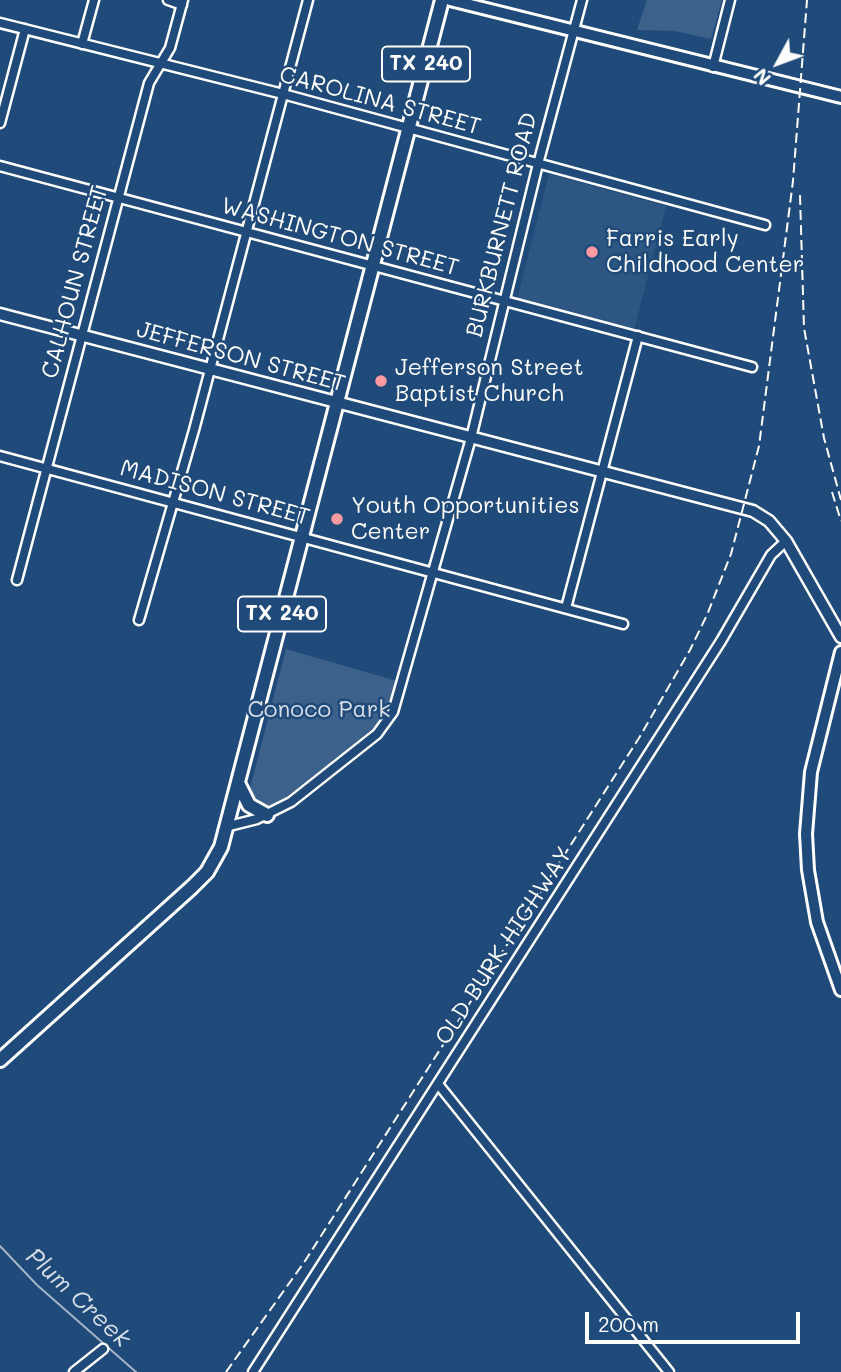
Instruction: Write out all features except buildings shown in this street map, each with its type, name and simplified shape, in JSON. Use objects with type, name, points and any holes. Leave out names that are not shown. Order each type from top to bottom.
[{"type":"main road","name":"TX 240","points":[[0,1060],[192,887],[212,864],[229,826],[442,0]]},
{"type":"main road","points":[[450,0],[841,97]]},
{"type":"main road","points":[[841,652],[811,772],[806,834],[808,870],[817,922],[841,990]]},
{"type":"main road","points":[[239,785],[249,805],[267,815]]},
{"type":"street","points":[[82,44],[94,0]]},
{"type":"street","points":[[168,0],[183,2]]},
{"type":"street","points":[[139,620],[174,502],[308,0]]},
{"type":"street","name":"BURKBURNETT ROAD","points":[[229,826],[267,815],[291,802],[377,734],[388,722],[399,697],[431,570],[471,438],[538,164],[582,0]]},
{"type":"street","points":[[713,67],[730,0]]},
{"type":"street","name":"CALHOUN STREET","points":[[17,580],[149,83],[170,48],[183,2]]},
{"type":"street","name":"CAROLINA STREET","points":[[0,23],[283,94],[765,225]]},
{"type":"street","points":[[0,123],[25,29]]},
{"type":"street","name":"WASHINGTON STREET","points":[[0,166],[752,367]]},
{"type":"street","name":"JEFFERSON STREET","points":[[0,314],[753,511],[774,526],[786,541],[841,638]]},
{"type":"street","points":[[566,608],[638,336]]},
{"type":"street","name":"MADISON STREET","points":[[0,456],[431,570],[623,624]]},
{"type":"street","name":"OLD BURK HIGHWAY","points":[[253,1372],[721,641],[771,555],[786,541]]},
{"type":"street","points":[[439,1084],[669,1372]]},
{"type":"street","points":[[74,1372],[103,1349]]},
{"type":"shaded area","name":"Farris Early Childhood Center","points":[[549,174],[666,206],[634,330],[517,299]]},
{"type":"green space","points":[[647,0],[722,0],[711,39],[675,31],[637,30]]},
{"type":"green space","name":"Conoco Park","points":[[286,649],[397,681],[393,702],[379,723],[282,805],[265,810],[248,796]]},
{"type":"waterway","name":"Plum Creek","points":[[0,1246],[37,1285],[136,1372]]},
{"type":"railway","points":[[226,1372],[305,1261],[639,738],[707,615],[731,554],[759,446],[793,181],[807,0]]},
{"type":"railway","points":[[800,195],[804,328],[824,438],[841,500]]},
{"type":"railway","points":[[832,492],[841,521]]},
{"type":"place","name":"Farris Early Childhood Center","points":[[592,252]]},
{"type":"place","name":"Jefferson Street Baptist Church","points":[[381,381]]},
{"type":"place","name":"Youth Opportunities Center","points":[[337,519]]}]
